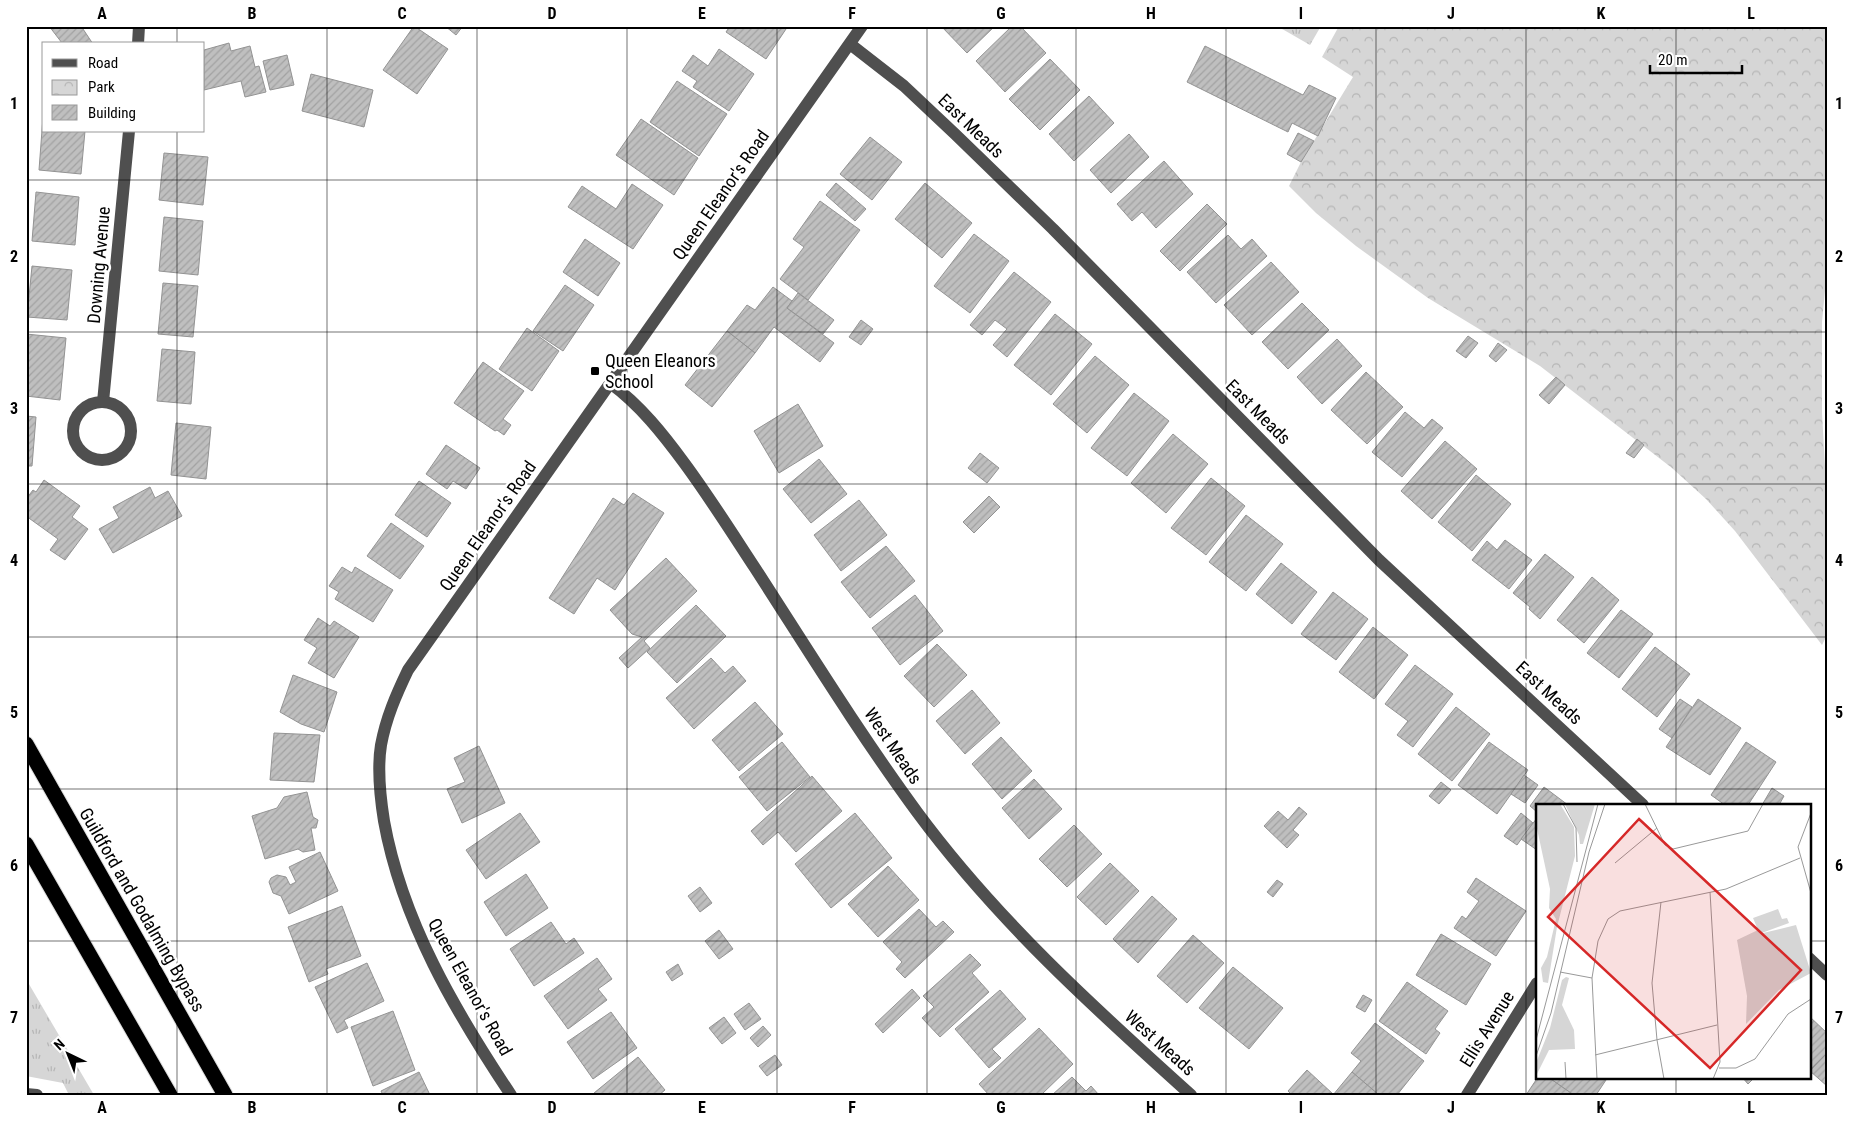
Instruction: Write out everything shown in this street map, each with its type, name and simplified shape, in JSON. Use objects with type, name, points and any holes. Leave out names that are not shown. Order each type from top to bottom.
[{"type":"highway","name":"Guildford and Godalming Bypass","points":[[26,744],[226,1095]]},
{"type":"highway","points":[[26,844],[170,1095]]},
{"type":"street","points":[[138,42],[140,26]]},
{"type":"street","name":"Queen Eleanor's Road","points":[[511,1095],[442,982],[411,916],[394,865],[380,793],[381,747],[390,709],[408,670],[862,26]]},
{"type":"street","name":"East Meads","points":[[850,44],[904,86],[955,134],[1060,236],[1379,560],[1642,804]]},
{"type":"street","name":"Downing Avenue","points":[[103,402],[129,132]]},
{"type":"street","name":"West Meads","points":[[610,382],[626,394],[658,427],[713,502],[828,681],[917,811],[965,872],[1016,931],[1086,1000],[1191,1095]]},
{"type":"street","points":[[103,402],[121,409],[130,425],[131,434],[124,451],[116,457],[107,460],[97,460],[88,457],[81,451],[76,443],[74,424],[78,415],[86,408],[103,402]]},
{"type":"street","points":[[1810,959],[1827,976]]},
{"type":"street","name":"Ellis Avenue","points":[[1467,1095],[1536,984]]},
{"type":"street","points":[[26,1094],[37,1095]]},
{"type":"green space","points":[[1277,26],[1321,26],[1310,45]]},
{"type":"green space","points":[[1339,26],[1827,26],[1827,270],[1822,322],[1822,413],[1827,501],[1827,635],[1822,645],[1735,531],[1706,499],[1672,468],[1540,366],[1428,298],[1356,246],[1316,213],[1289,186],[1301,162],[1353,77],[1322,57]]},
{"type":"green space","points":[[26,979],[94,1095],[69,1095],[63,1083],[26,1076]]},
{"type":"building","points":[[49,26],[87,26],[83,29],[92,42],[61,42]]},
{"type":"building","points":[[414,26],[448,49],[417,94],[383,70]]},
{"type":"building","points":[[445,26],[463,26],[456,35]]},
{"type":"building","points":[[730,26],[788,26],[766,59],[726,32]]},
{"type":"building","points":[[941,26],[995,26],[967,53]]},
{"type":"building","points":[[1012,26],[1020,26],[1046,53],[1005,92],[976,61]]},
{"type":"building","points":[[229,43],[231,51],[250,46],[255,67],[259,66],[266,92],[245,97],[241,81],[205,90],[205,50]]},
{"type":"building","points":[[1205,46],[1303,95],[1309,85],[1336,98],[1318,136],[1292,123],[1288,132],[1187,82]]},
{"type":"building","points":[[719,49],[754,74],[729,111],[693,87],[697,81],[682,71],[693,55],[708,66]]},
{"type":"building","points":[[287,55],[294,85],[270,90],[263,61]]},
{"type":"building","points":[[1050,59],[1080,90],[1040,130],[1009,99]]},
{"type":"building","points":[[311,74],[373,90],[364,127],[302,111]]},
{"type":"building","points":[[677,81],[727,114],[699,156],[650,122]]},
{"type":"building","points":[[1089,96],[1114,123],[1074,161],[1049,134]]},
{"type":"building","points":[[641,119],[698,158],[674,195],[616,155]]},
{"type":"building","points":[[42,130],[42,132],[85,132],[81,174],[39,170]]},
{"type":"building","points":[[1298,133],[1314,141],[1301,162],[1287,154]]},
{"type":"building","points":[[1129,134],[1149,157],[1111,193],[1090,170]]},
{"type":"building","points":[[870,137],[902,162],[872,200],[840,174]]},
{"type":"building","points":[[164,153],[208,157],[203,205],[159,200]]},
{"type":"building","points":[[1164,161],[1193,194],[1156,228],[1142,212],[1132,221],[1117,204]]},
{"type":"building","points":[[836,183],[866,209],[855,221],[826,195]]},
{"type":"building","points":[[925,183],[972,223],[942,258],[895,219]]},
{"type":"building","points":[[632,184],[663,205],[633,249],[568,207],[582,186],[616,209]]},
{"type":"building","points":[[36,192],[79,197],[75,245],[32,241]]},
{"type":"building","points":[[820,201],[860,230],[808,300],[780,279],[804,247],[793,239]]},
{"type":"building","points":[[1207,204],[1227,224],[1180,271],[1160,251]]},
{"type":"building","points":[[164,217],[203,221],[198,275],[159,271]]},
{"type":"building","points":[[974,234],[1009,261],[970,313],[934,286]]},
{"type":"building","points":[[1228,235],[1241,249],[1252,239],[1267,256],[1216,303],[1187,272]]},
{"type":"building","points":[[585,239],[620,263],[598,296],[563,272]]},
{"type":"building","points":[[1271,262],[1299,292],[1252,335],[1224,305]]},
{"type":"building","points":[[32,266],[72,270],[67,320],[27,317]]},
{"type":"building","points":[[1014,272],[1051,302],[1007,357],[993,345],[1007,329],[995,320],[982,335],[970,325]]},
{"type":"building","points":[[163,283],[198,286],[193,337],[158,334]]},
{"type":"building","points":[[565,285],[594,305],[563,351],[533,331]]},
{"type":"building","points":[[773,287],[792,301],[787,308],[834,343],[820,362],[774,327],[755,353],[727,331],[747,305],[755,310]]},
{"type":"building","points":[[798,293],[834,320],[823,334],[787,308]]},
{"type":"building","points":[[1302,303],[1329,330],[1288,369],[1262,342]]},
{"type":"building","points":[[1055,314],[1092,344],[1051,395],[1014,365]]},
{"type":"building","points":[[861,320],[873,329],[861,345],[849,337]]},
{"type":"building","points":[[527,328],[559,351],[532,391],[499,369]]},
{"type":"building","points":[[727,331],[755,353],[712,407],[685,385]]},
{"type":"building","points":[[26,334],[66,338],[60,400],[26,396]]},
{"type":"building","points":[[1468,336],[1478,343],[1466,358],[1456,351]]},
{"type":"building","points":[[1337,339],[1362,366],[1322,404],[1297,377]]},
{"type":"building","points":[[1498,343],[1507,350],[1496,362],[1489,356]]},
{"type":"building","points":[[162,349],[195,352],[191,404],[157,401]]},
{"type":"building","points":[[1095,356],[1129,385],[1087,433],[1053,404]]},
{"type":"building","points":[[483,362],[524,391],[503,419],[511,425],[504,435],[454,403]]},
{"type":"building","points":[[1366,372],[1403,407],[1367,444],[1331,410]]},
{"type":"building","points":[[1556,377],[1565,385],[1549,404],[1539,395]]},
{"type":"building","points":[[1134,393],[1169,421],[1127,476],[1091,448]]},
{"type":"building","points":[[798,404],[823,446],[779,473],[754,431]]},
{"type":"building","points":[[1405,412],[1424,428],[1432,419],[1443,428],[1402,477],[1372,452]]},
{"type":"building","points":[[26,416],[36,417],[32,466],[26,466]]},
{"type":"building","points":[[176,423],[211,427],[206,479],[171,475]]},
{"type":"building","points":[[1173,434],[1208,464],[1166,513],[1131,483]]},
{"type":"building","points":[[1637,439],[1644,445],[1634,458],[1626,453]]},
{"type":"building","points":[[1445,441],[1477,469],[1432,519],[1401,491]]},
{"type":"building","points":[[446,445],[480,468],[466,489],[453,481],[447,489],[426,474]]},
{"type":"building","points":[[980,453],[999,468],[987,483],[968,468]]},
{"type":"building","points":[[819,459],[847,494],[811,523],[783,489]]},
{"type":"building","points":[[1476,475],[1511,504],[1472,551],[1438,522]]},
{"type":"building","points":[[1211,478],[1245,506],[1206,555],[1171,528]]},
{"type":"building","points":[[44,480],[80,506],[72,517],[88,529],[65,560],[50,550],[58,539],[26,516],[26,499],[33,490],[36,492]]},
{"type":"building","points":[[419,481],[451,503],[427,537],[395,515]]},
{"type":"building","points":[[150,487],[155,498],[168,491],[182,516],[113,553],[99,529],[119,518],[113,507]]},
{"type":"building","points":[[633,493],[664,513],[615,590],[597,578],[574,614],[549,598],[613,498],[624,505]]},
{"type":"building","points":[[989,496],[1000,507],[974,533],[963,522]]},
{"type":"building","points":[[859,500],[887,535],[841,571],[814,535]]},
{"type":"building","points":[[1246,515],[1283,544],[1246,591],[1209,562]]},
{"type":"building","points":[[391,523],[424,546],[400,579],[367,556]]},
{"type":"building","points":[[1505,540],[1532,560],[1509,589],[1472,560],[1487,541],[1497,550]]},
{"type":"building","points":[[886,546],[915,581],[870,618],[841,582]]},
{"type":"building","points":[[1545,554],[1574,577],[1540,619],[1529,609],[1530,607],[1513,593]]},
{"type":"building","points":[[666,558],[697,591],[644,641],[650,648],[628,668],[619,658],[642,637],[632,634],[610,610]]},
{"type":"building","points":[[1281,563],[1317,592],[1292,624],[1256,594]]},
{"type":"building","points":[[342,567],[352,573],[355,567],[393,590],[373,622],[335,599],[339,592],[329,586]]},
{"type":"building","points":[[1592,577],[1619,600],[1584,643],[1557,620]]},
{"type":"building","points":[[1333,592],[1368,619],[1336,660],[1301,634]]},
{"type":"building","points":[[915,595],[943,631],[900,665],[872,628]]},
{"type":"building","points":[[696,605],[726,636],[677,683],[647,652]]},
{"type":"building","points":[[1621,610],[1653,634],[1619,678],[1587,653]]},
{"type":"building","points":[[318,618],[330,626],[334,621],[359,637],[334,678],[308,663],[317,648],[304,640]]},
{"type":"building","points":[[1373,627],[1408,655],[1374,699],[1339,672]]},
{"type":"building","points":[[937,644],[967,675],[934,707],[904,676]]},
{"type":"building","points":[[1655,647],[1690,674],[1657,717],[1622,689]]},
{"type":"building","points":[[711,658],[725,673],[733,666],[746,681],[694,729],[666,698]]},
{"type":"building","points":[[1415,665],[1453,694],[1413,747],[1397,735],[1408,721],[1385,704]]},
{"type":"building","points":[[293,675],[337,692],[324,732],[301,724],[280,712]]},
{"type":"building","points":[[972,690],[1000,723],[965,754],[936,721]]},
{"type":"building","points":[[1680,699],[1692,707],[1672,738],[1659,729]]},
{"type":"building","points":[[1698,699],[1741,728],[1710,775],[1666,747]]},
{"type":"building","points":[[755,702],[783,734],[739,771],[712,740]]},
{"type":"building","points":[[1456,707],[1490,734],[1452,781],[1418,754]]},
{"type":"building","points":[[274,733],[320,735],[314,782],[270,780]]},
{"type":"building","points":[[1001,737],[1032,771],[1002,799],[972,764]]},
{"type":"building","points":[[782,742],[810,777],[767,811],[739,777]]},
{"type":"building","points":[[1489,742],[1528,770],[1497,814],[1458,785]]},
{"type":"building","points":[[1746,742],[1776,762],[1749,804],[1724,804],[1711,795]]},
{"type":"building","points":[[479,746],[505,803],[462,823],[447,789],[465,782],[454,758]]},
{"type":"building","points":[[1524,775],[1538,785],[1525,803],[1511,794]]},
{"type":"building","points":[[812,776],[842,811],[796,852],[778,832],[763,845],[751,831]]},
{"type":"building","points":[[1034,779],[1062,809],[1029,839],[1002,808]]},
{"type":"building","points":[[1441,782],[1451,790],[1439,804],[1429,796]]},
{"type":"building","points":[[1544,787],[1567,804],[1536,804],[1536,811],[1530,806]]},
{"type":"building","points":[[1772,788],[1784,796],[1780,804],[1763,804]]},
{"type":"building","points":[[307,792],[313,817],[318,820],[316,828],[311,828],[315,850],[303,852],[298,849],[265,859],[252,816],[277,808],[284,797]]},
{"type":"building","points":[[1299,807],[1307,814],[1293,830],[1299,835],[1287,848],[1264,826],[1278,811],[1288,820]]},
{"type":"building","points":[[520,813],[540,842],[486,879],[466,850]]},
{"type":"building","points":[[855,813],[892,858],[831,908],[795,864]]},
{"type":"building","points":[[1521,813],[1533,823],[1517,845],[1504,836]]},
{"type":"building","points":[[1536,819],[1536,849],[1521,839]]},
{"type":"building","points":[[1074,825],[1102,854],[1067,887],[1039,859]]},
{"type":"building","points":[[320,852],[338,891],[289,914],[281,896],[273,893],[269,882],[271,878],[277,875],[286,877],[290,885],[296,882],[289,867]]},
{"type":"building","points":[[1110,863],[1139,891],[1106,925],[1077,897]]},
{"type":"building","points":[[888,866],[919,900],[878,937],[848,904]]},
{"type":"building","points":[[526,874],[548,908],[506,936],[484,902]]},
{"type":"building","points":[[1476,878],[1526,911],[1496,956],[1454,928],[1462,916],[1466,919],[1479,901],[1467,892]]},
{"type":"building","points":[[1277,880],[1283,884],[1273,897],[1267,892]]},
{"type":"building","points":[[700,887],[712,903],[700,912],[688,896]]},
{"type":"building","points":[[1152,896],[1177,919],[1138,963],[1113,939]]},
{"type":"building","points":[[342,906],[361,956],[326,969],[328,974],[309,982],[288,927]]},
{"type":"building","points":[[919,909],[936,927],[943,921],[954,932],[905,978],[896,969],[902,962],[883,942]]},
{"type":"building","points":[[551,922],[566,944],[574,938],[584,953],[534,986],[510,949]]},
{"type":"building","points":[[719,930],[733,949],[719,959],[705,941]]},
{"type":"building","points":[[1441,934],[1491,964],[1466,1005],[1416,975]]},
{"type":"building","points":[[1193,935],[1224,963],[1187,1003],[1157,976]]},
{"type":"building","points":[[970,954],[981,965],[972,973],[989,992],[940,1037],[922,1018],[934,1007],[923,996]]},
{"type":"building","points":[[597,958],[612,979],[598,989],[607,1000],[568,1029],[544,996]]},
{"type":"building","points":[[367,963],[384,1001],[344,1020],[348,1028],[337,1033],[315,987]]},
{"type":"building","points":[[678,964],[683,974],[672,981],[666,972]]},
{"type":"building","points":[[1233,967],[1283,1008],[1249,1049],[1199,1008]]},
{"type":"building","points":[[1407,982],[1448,1011],[1435,1029],[1440,1033],[1426,1054],[1379,1021]]},
{"type":"building","points":[[912,989],[920,998],[883,1033],[875,1024]]},
{"type":"building","points":[[1000,990],[1026,1019],[992,1049],[1001,1058],[989,1068],[955,1029]]},
{"type":"building","points":[[1363,995],[1372,1000],[1365,1012],[1356,1007]]},
{"type":"building","points":[[749,1003],[761,1019],[745,1030],[734,1014]]},
{"type":"building","points":[[393,1011],[415,1070],[373,1086],[351,1027]]},
{"type":"building","points":[[611,1012],[637,1048],[593,1079],[567,1042]]},
{"type":"building","points":[[724,1017],[736,1033],[722,1044],[709,1028]]},
{"type":"building","points":[[1810,1017],[1827,1033],[1827,1053],[1810,1070]]},
{"type":"building","points":[[1375,1023],[1424,1061],[1397,1095],[1379,1095],[1352,1072],[1361,1061],[1351,1053]]},
{"type":"building","points":[[763,1026],[771,1035],[758,1047],[750,1038]]},
{"type":"building","points":[[1039,1028],[1073,1064],[1041,1095],[989,1095],[979,1084]]},
{"type":"building","points":[[1827,1053],[1827,1086],[1810,1071]]},
{"type":"building","points":[[775,1055],[782,1065],[767,1076],[759,1066]]},
{"type":"building","points":[[638,1057],[665,1090],[659,1095],[596,1095],[594,1093]]},
{"type":"building","points":[[1307,1070],[1333,1095],[1292,1095],[1288,1091]]},
{"type":"building","points":[[419,1072],[430,1095],[383,1095],[381,1091]]},
{"type":"building","points":[[1352,1072],[1379,1095],[1333,1095]]},
{"type":"building","points":[[1072,1077],[1086,1091],[1091,1086],[1099,1095],[1052,1095]]},
{"type":"building","points":[[1537,1078],[1549,1078],[1574,1095],[1526,1095]]},
{"type":"building","points":[[1549,1078],[1607,1078],[1596,1095],[1574,1095]]},
{"type":"building","points":[[1743,1078],[1754,1078],[1748,1084]]},
{"type":"place","name":"Queen Eleanors School","points":[[595,371]]}]
